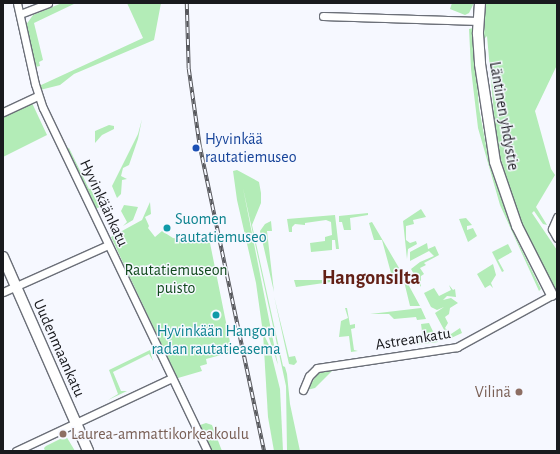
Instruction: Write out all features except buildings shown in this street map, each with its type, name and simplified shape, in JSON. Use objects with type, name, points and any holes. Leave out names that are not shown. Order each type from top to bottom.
[{"type":"main road","name":"Läntinen yhdystie","points":[[480,3],[478,21],[484,101],[495,162],[517,226],[552,295]]},
{"type":"main road","name":"Uudenmaankatu","points":[[3,257],[88,451]]},
{"type":"street","name":"Hyvinkäänkatu","points":[[17,3],[38,96],[108,245],[208,451]]},
{"type":"street","points":[[20,14],[48,3]]},
{"type":"street","points":[[323,16],[478,21]]},
{"type":"street","points":[[3,112],[38,96]]},
{"type":"street","points":[[557,217],[552,229],[557,238]]},
{"type":"street","points":[[3,292],[108,245]]},
{"type":"street","name":"Astreankatu","points":[[303,390],[309,376],[317,368],[457,347],[552,295]]},
{"type":"street","points":[[16,451],[172,378]]},
{"type":"green space","points":[[62,3],[76,3],[34,23],[43,60],[39,62],[40,66],[35,67],[26,25],[33,15]]},
{"type":"green space","points":[[127,3],[161,3],[154,40],[74,74],[60,85],[40,90],[39,86],[143,38]]},
{"type":"green space","points":[[452,3],[474,3],[469,13],[465,15],[450,9]]},
{"type":"green space","points":[[485,3],[557,3],[557,65],[535,111],[551,169],[555,175],[536,207],[547,225],[543,224],[534,211],[532,213],[557,250],[557,294],[523,229],[497,147],[487,36],[484,39]]},
{"type":"green space","points":[[473,28],[479,108],[490,167],[514,234],[541,289],[539,291],[500,205],[478,128],[471,69],[469,29]]},
{"type":"green space","points":[[32,103],[47,135],[3,157],[3,116]]},
{"type":"green space","points":[[142,119],[138,139],[129,165],[123,168],[121,176],[127,179],[122,180],[121,194],[117,198],[112,186],[138,134]]},
{"type":"green space","points":[[109,125],[114,126],[114,129],[102,135],[95,143],[95,131]]},
{"type":"green space","points":[[69,148],[89,189],[92,188],[101,205],[105,205],[95,209],[66,149]]},
{"type":"green space","points":[[237,170],[259,182],[261,203],[252,225],[283,366],[285,367],[287,374],[290,404],[300,451],[287,451],[286,386],[243,188],[278,365],[269,338],[262,326],[256,283],[237,200],[233,171]]},
{"type":"green space","name":"Rautatiemuseon puisto","points":[[150,202],[151,214],[145,217],[149,226],[148,228],[155,237],[162,231],[173,238],[196,242],[209,240],[210,243],[232,352],[206,359],[207,364],[200,366],[202,371],[178,378],[197,420],[111,237],[142,220]]},
{"type":"green space","points":[[124,205],[138,207],[133,220],[123,226],[127,222],[121,211]]},
{"type":"green space","points":[[421,209],[426,217],[413,220],[414,224],[406,226],[406,240],[410,243],[416,241],[417,244],[408,249],[407,259],[403,221]]},
{"type":"green space","points":[[368,213],[368,215],[350,218],[351,230],[344,230],[342,222],[339,222],[339,216]]},
{"type":"green space","points":[[335,215],[339,249],[336,249],[335,240],[332,240],[332,250],[311,252],[310,243],[325,241],[325,237],[332,235],[331,222],[326,220],[305,223],[305,225],[295,224],[292,227],[292,232],[289,232],[287,219]]},
{"type":"green space","points":[[466,218],[472,225],[467,226],[467,230],[473,228],[477,236],[468,242],[459,219]]},
{"type":"green space","points":[[271,221],[272,231],[267,231],[274,292],[260,231],[265,224]]},
{"type":"green space","points":[[372,222],[402,273],[391,273],[382,240],[374,240],[369,223]]},
{"type":"green space","points":[[427,243],[428,249],[435,246],[439,255],[424,263],[426,265],[420,268],[424,274],[421,276],[421,287],[411,269],[420,262],[434,256],[429,251],[410,261],[410,252]]},
{"type":"green space","points":[[508,244],[512,252],[498,260],[504,271],[502,272],[492,252]]},
{"type":"green space","points":[[493,264],[496,275],[491,283],[493,288],[490,285],[485,288],[477,274]]},
{"type":"green space","points":[[402,273],[420,306],[410,306]]},
{"type":"green space","points":[[294,280],[331,280],[331,282],[296,287]]},
{"type":"green space","points":[[449,285],[453,290],[455,289],[456,297],[447,296],[443,300],[451,298],[458,303],[450,308],[449,314],[445,317],[448,323],[445,328],[451,334],[460,328],[462,333],[449,339],[435,313],[444,307],[437,310],[431,307],[424,293],[434,288],[439,296],[451,290]]},
{"type":"green space","points":[[274,296],[289,357],[295,356],[297,362],[294,365],[289,364]]},
{"type":"green space","points":[[345,308],[347,308],[350,325],[355,324],[355,328],[351,329],[354,350],[358,351],[351,352],[349,336],[339,337],[341,321],[348,318]]},
{"type":"green space","points":[[421,308],[426,319],[417,320],[416,317],[394,319],[389,314],[370,314]]},
{"type":"green space","points":[[429,323],[438,342],[414,345],[414,340],[423,339],[421,324]]},
{"type":"green space","points":[[263,333],[269,345],[280,389],[283,451],[274,451],[268,417]]},
{"type":"green space","points":[[150,350],[153,361],[149,354],[113,372],[121,391],[127,391],[108,400],[118,394],[109,370]]},
{"type":"green space","points":[[336,367],[315,388],[307,390],[318,373]]},
{"type":"green space","points":[[206,423],[212,425],[222,451],[212,451],[200,425]]},
{"type":"green space","points":[[66,436],[75,451],[45,451],[44,448],[46,446]]},
{"type":"railway","points":[[187,3],[189,69],[200,146],[264,451]]},
{"type":"place","name":"Hyvinkää rautatiemuseo","points":[[196,148]]},
{"type":"place","name":"Suomen rautatiemuseo","points":[[167,228]]},
{"type":"place","name":"Hyvinkään Hangon radan rautatieasema","points":[[216,315]]},
{"type":"place","name":"Vilinä","points":[[519,392]]},
{"type":"place","name":"Laurea-ammattikorkeakoulu","points":[[63,434]]},
{"type":"district","name":"Hangonsilta","points":[[371,278]]}]
